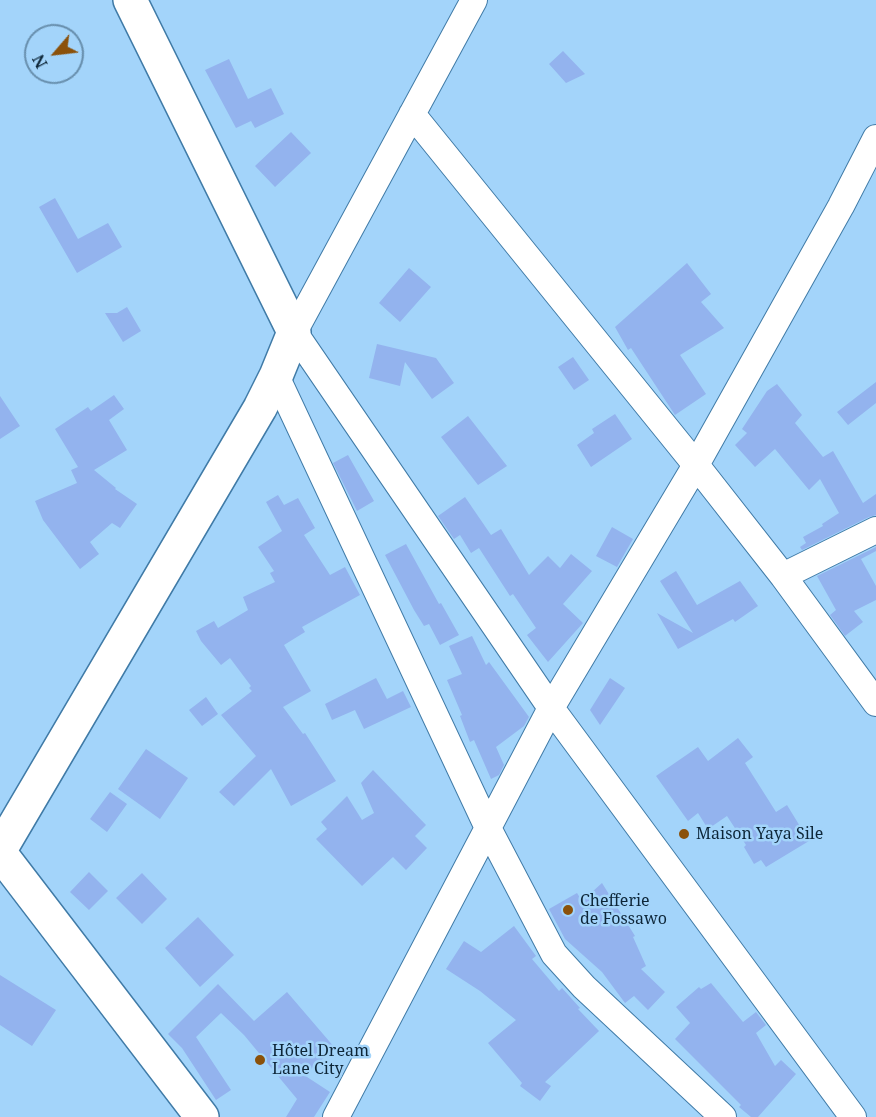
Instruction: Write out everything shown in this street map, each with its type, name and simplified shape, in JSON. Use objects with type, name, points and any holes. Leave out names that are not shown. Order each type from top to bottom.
[{"type":"street","points":[[130,0],[294,332],[551,708],[853,1117]]},
{"type":"street","points":[[202,1117],[0,852],[260,408],[294,332],[474,0]]},
{"type":"street","points":[[412,114],[696,465],[783,576],[876,703]]},
{"type":"street","points":[[336,1117],[551,708],[696,465],[841,206],[876,138]]},
{"type":"street","points":[[276,376],[488,828],[554,954],[592,995],[723,1117]]},
{"type":"street","points":[[783,576],[876,530]]},
{"type":"building","points":[[563,51],[585,74],[566,83],[549,64]]},
{"type":"building","points":[[229,59],[248,99],[271,88],[284,114],[255,128],[251,121],[236,128],[205,70]]},
{"type":"building","points":[[291,132],[311,153],[275,187],[255,166]]},
{"type":"building","points":[[55,198],[78,239],[108,223],[122,247],[77,273],[39,207]]},
{"type":"building","points":[[687,263],[711,294],[701,302],[724,328],[680,355],[706,394],[675,415],[631,348],[628,350],[615,327]]},
{"type":"building","points":[[409,268],[431,287],[400,322],[379,303]]},
{"type":"building","points":[[127,307],[141,331],[123,342],[105,313],[117,313]]},
{"type":"building","points":[[377,344],[436,358],[454,383],[432,399],[405,362],[400,386],[369,378]]},
{"type":"building","points":[[573,357],[589,380],[574,390],[558,367]]},
{"type":"building","points":[[876,382],[876,403],[848,425],[837,412]]},
{"type":"building","points":[[777,384],[802,415],[795,423],[823,457],[833,451],[863,503],[876,494],[876,515],[802,550],[800,547],[806,543],[803,537],[823,526],[822,524],[839,513],[820,479],[809,490],[775,449],[755,467],[735,445],[747,433],[742,429],[767,391]]},
{"type":"building","points":[[114,395],[124,409],[109,420],[127,450],[94,470],[115,489],[137,504],[120,528],[112,523],[90,542],[99,554],[80,569],[43,520],[35,501],[77,483],[71,470],[78,467],[55,429],[88,407],[91,411]]},
{"type":"building","points":[[0,396],[20,426],[0,439]]},
{"type":"building","points":[[615,414],[632,439],[591,467],[577,445],[594,433],[592,429]]},
{"type":"building","points":[[468,416],[507,466],[478,485],[441,437]]},
{"type":"building","points":[[348,455],[374,501],[357,511],[333,463]]},
{"type":"building","points":[[278,495],[284,505],[298,498],[315,528],[304,535],[330,575],[345,567],[360,595],[302,627],[305,632],[284,645],[311,691],[283,707],[303,734],[305,733],[336,781],[291,806],[271,769],[234,806],[219,792],[256,756],[221,715],[252,691],[249,688],[251,686],[230,658],[221,665],[201,641],[196,631],[214,621],[218,628],[248,610],[243,597],[275,582],[270,573],[274,571],[258,547],[282,531],[266,502]]},
{"type":"building","points":[[465,497],[491,535],[501,529],[529,575],[548,556],[560,568],[571,554],[592,571],[563,604],[583,623],[548,662],[527,635],[536,628],[513,594],[510,596],[479,548],[471,553],[460,535],[454,539],[438,516]]},
{"type":"building","points":[[612,527],[633,539],[617,567],[596,556]]},
{"type":"building","points":[[406,544],[459,635],[440,645],[429,624],[424,626],[414,610],[385,555]]},
{"type":"building","points":[[876,547],[876,551],[861,559],[876,586],[876,600],[854,611],[863,622],[845,636],[830,615],[836,610],[817,576]]},
{"type":"building","points":[[676,571],[697,605],[740,581],[758,606],[735,622],[733,619],[678,649],[657,613],[693,633],[660,581]]},
{"type":"building","points":[[472,636],[486,665],[489,662],[529,717],[524,726],[496,747],[504,765],[499,775],[491,779],[474,740],[470,742],[460,716],[462,715],[447,680],[462,674],[449,646]]},
{"type":"building","points":[[376,678],[387,699],[403,691],[411,707],[364,729],[355,710],[332,720],[325,704]]},
{"type":"building","points":[[610,678],[625,688],[600,725],[590,710]]},
{"type":"building","points":[[206,697],[218,714],[202,726],[189,710]]},
{"type":"building","points":[[738,738],[753,757],[745,763],[776,812],[787,805],[809,841],[766,867],[761,860],[754,864],[744,847],[746,845],[727,816],[708,829],[698,813],[688,821],[656,776],[698,747],[708,761]]},
{"type":"building","points":[[146,749],[188,778],[160,819],[118,789]]},
{"type":"building","points":[[373,770],[426,825],[415,836],[427,848],[406,870],[393,857],[362,886],[316,839],[327,829],[321,822],[347,796],[362,820],[374,813],[361,783]]},
{"type":"building","points":[[110,792],[127,804],[107,832],[90,819]]},
{"type":"building","points":[[89,872],[108,891],[89,910],[70,892]]},
{"type":"building","points":[[142,873],[167,899],[142,924],[116,898]]},
{"type":"building","points":[[602,883],[635,936],[633,937],[646,966],[641,969],[665,992],[648,1010],[634,996],[625,1003],[602,972],[565,939],[549,909],[577,893],[582,901]]},
{"type":"building","points":[[198,917],[234,955],[200,987],[165,948]]},
{"type":"building","points":[[514,926],[536,956],[532,959],[559,991],[562,988],[599,1031],[545,1082],[551,1086],[540,1101],[520,1086],[522,1083],[488,1043],[516,1020],[480,991],[446,969],[464,941],[481,952]]},
{"type":"building","points":[[0,975],[56,1010],[32,1046],[0,1025]]},
{"type":"building","points":[[711,983],[743,1022],[756,1012],[766,1025],[756,1033],[775,1066],[781,1060],[796,1074],[758,1117],[751,1117],[739,1107],[741,1105],[675,1039],[690,1023],[676,1007],[699,987],[701,989]]},
{"type":"building","points":[[218,984],[254,1021],[287,992],[335,1048],[304,1075],[330,1092],[314,1117],[286,1117],[297,1099],[244,1035],[221,1013],[196,1037],[231,1090],[216,1100],[182,1048],[168,1034]]},
{"type":"place","name":"Maison Yaya Sile","points":[[684,834]]},
{"type":"place","name":"Chefferie de Fossawo","points":[[568,910]]},
{"type":"place","name":"Hôtel Dream Lane City","points":[[260,1060]]}]
